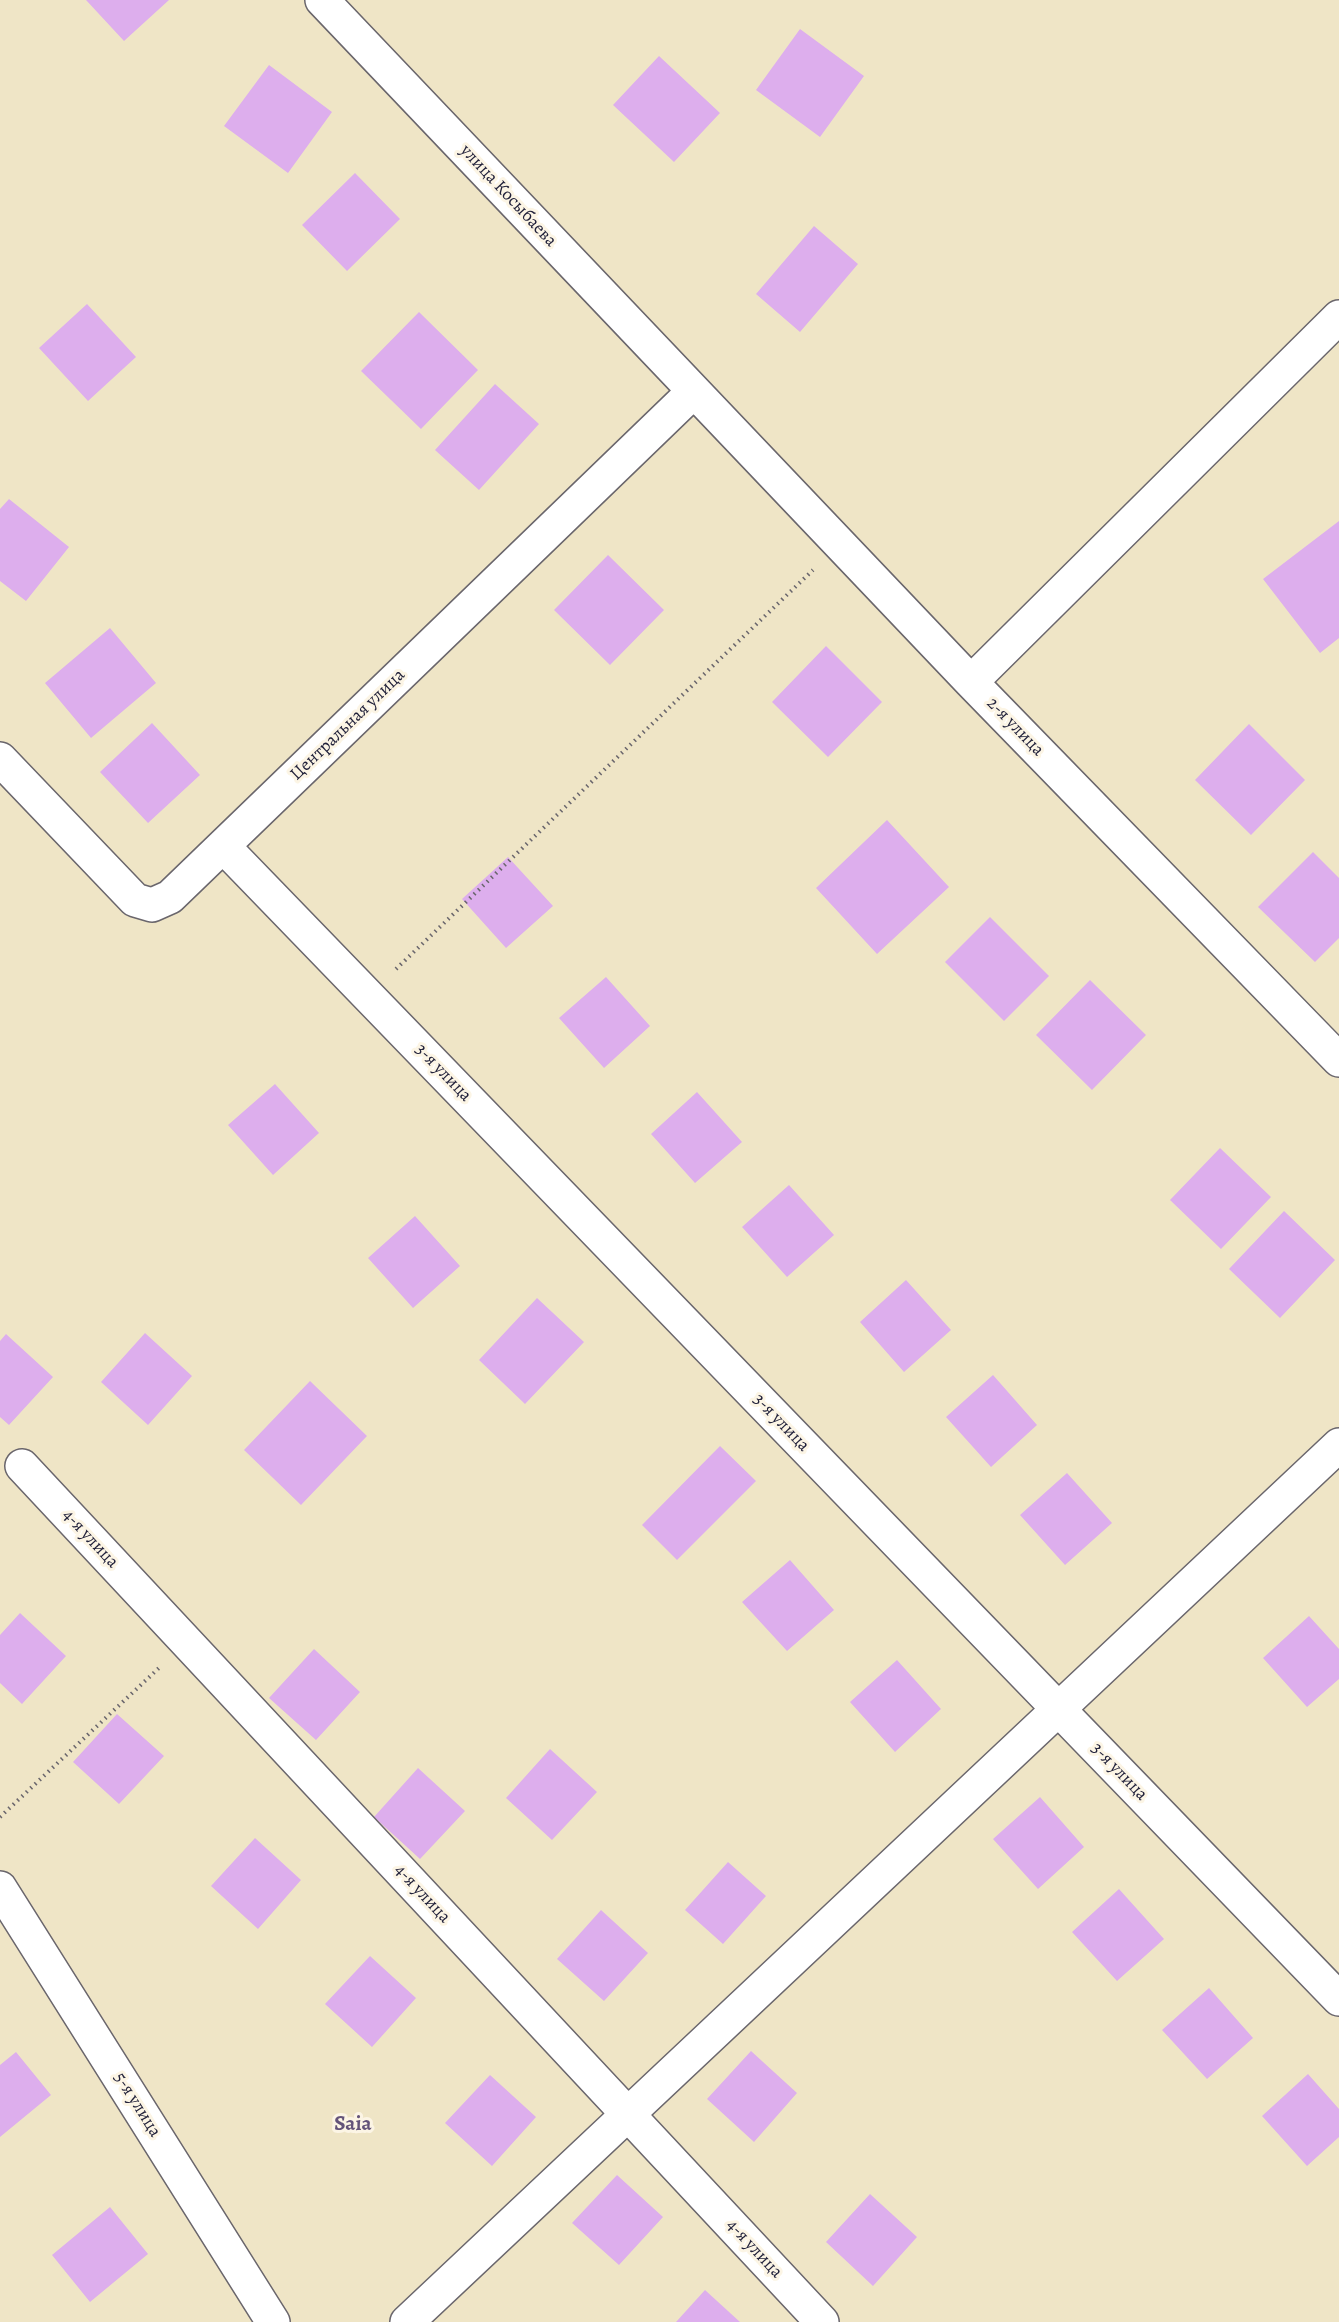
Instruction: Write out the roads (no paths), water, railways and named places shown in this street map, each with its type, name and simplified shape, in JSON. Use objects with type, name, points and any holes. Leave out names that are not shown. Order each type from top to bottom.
[{"type":"street","name":"улица Косыбаева","points":[[322,0],[693,392]]},
{"type":"street","points":[[971,682],[1339,317]]},
{"type":"street","name":"2-я улица","points":[[693,392],[1339,1060]]},
{"type":"street","name":"Центральная улица","points":[[0,759],[135,900],[152,904],[170,897],[693,392]]},
{"type":"street","name":"3-я улица","points":[[223,846],[1339,2000]]},
{"type":"street","points":[[407,2322],[1339,1445]]},
{"type":"street","name":"4-я улица","points":[[22,1466],[822,2322]]},
{"type":"street","name":"5-я улица","points":[[0,1888],[273,2322]]},
{"type":"district","name":"Saia","points":[[353,2125]]}]
